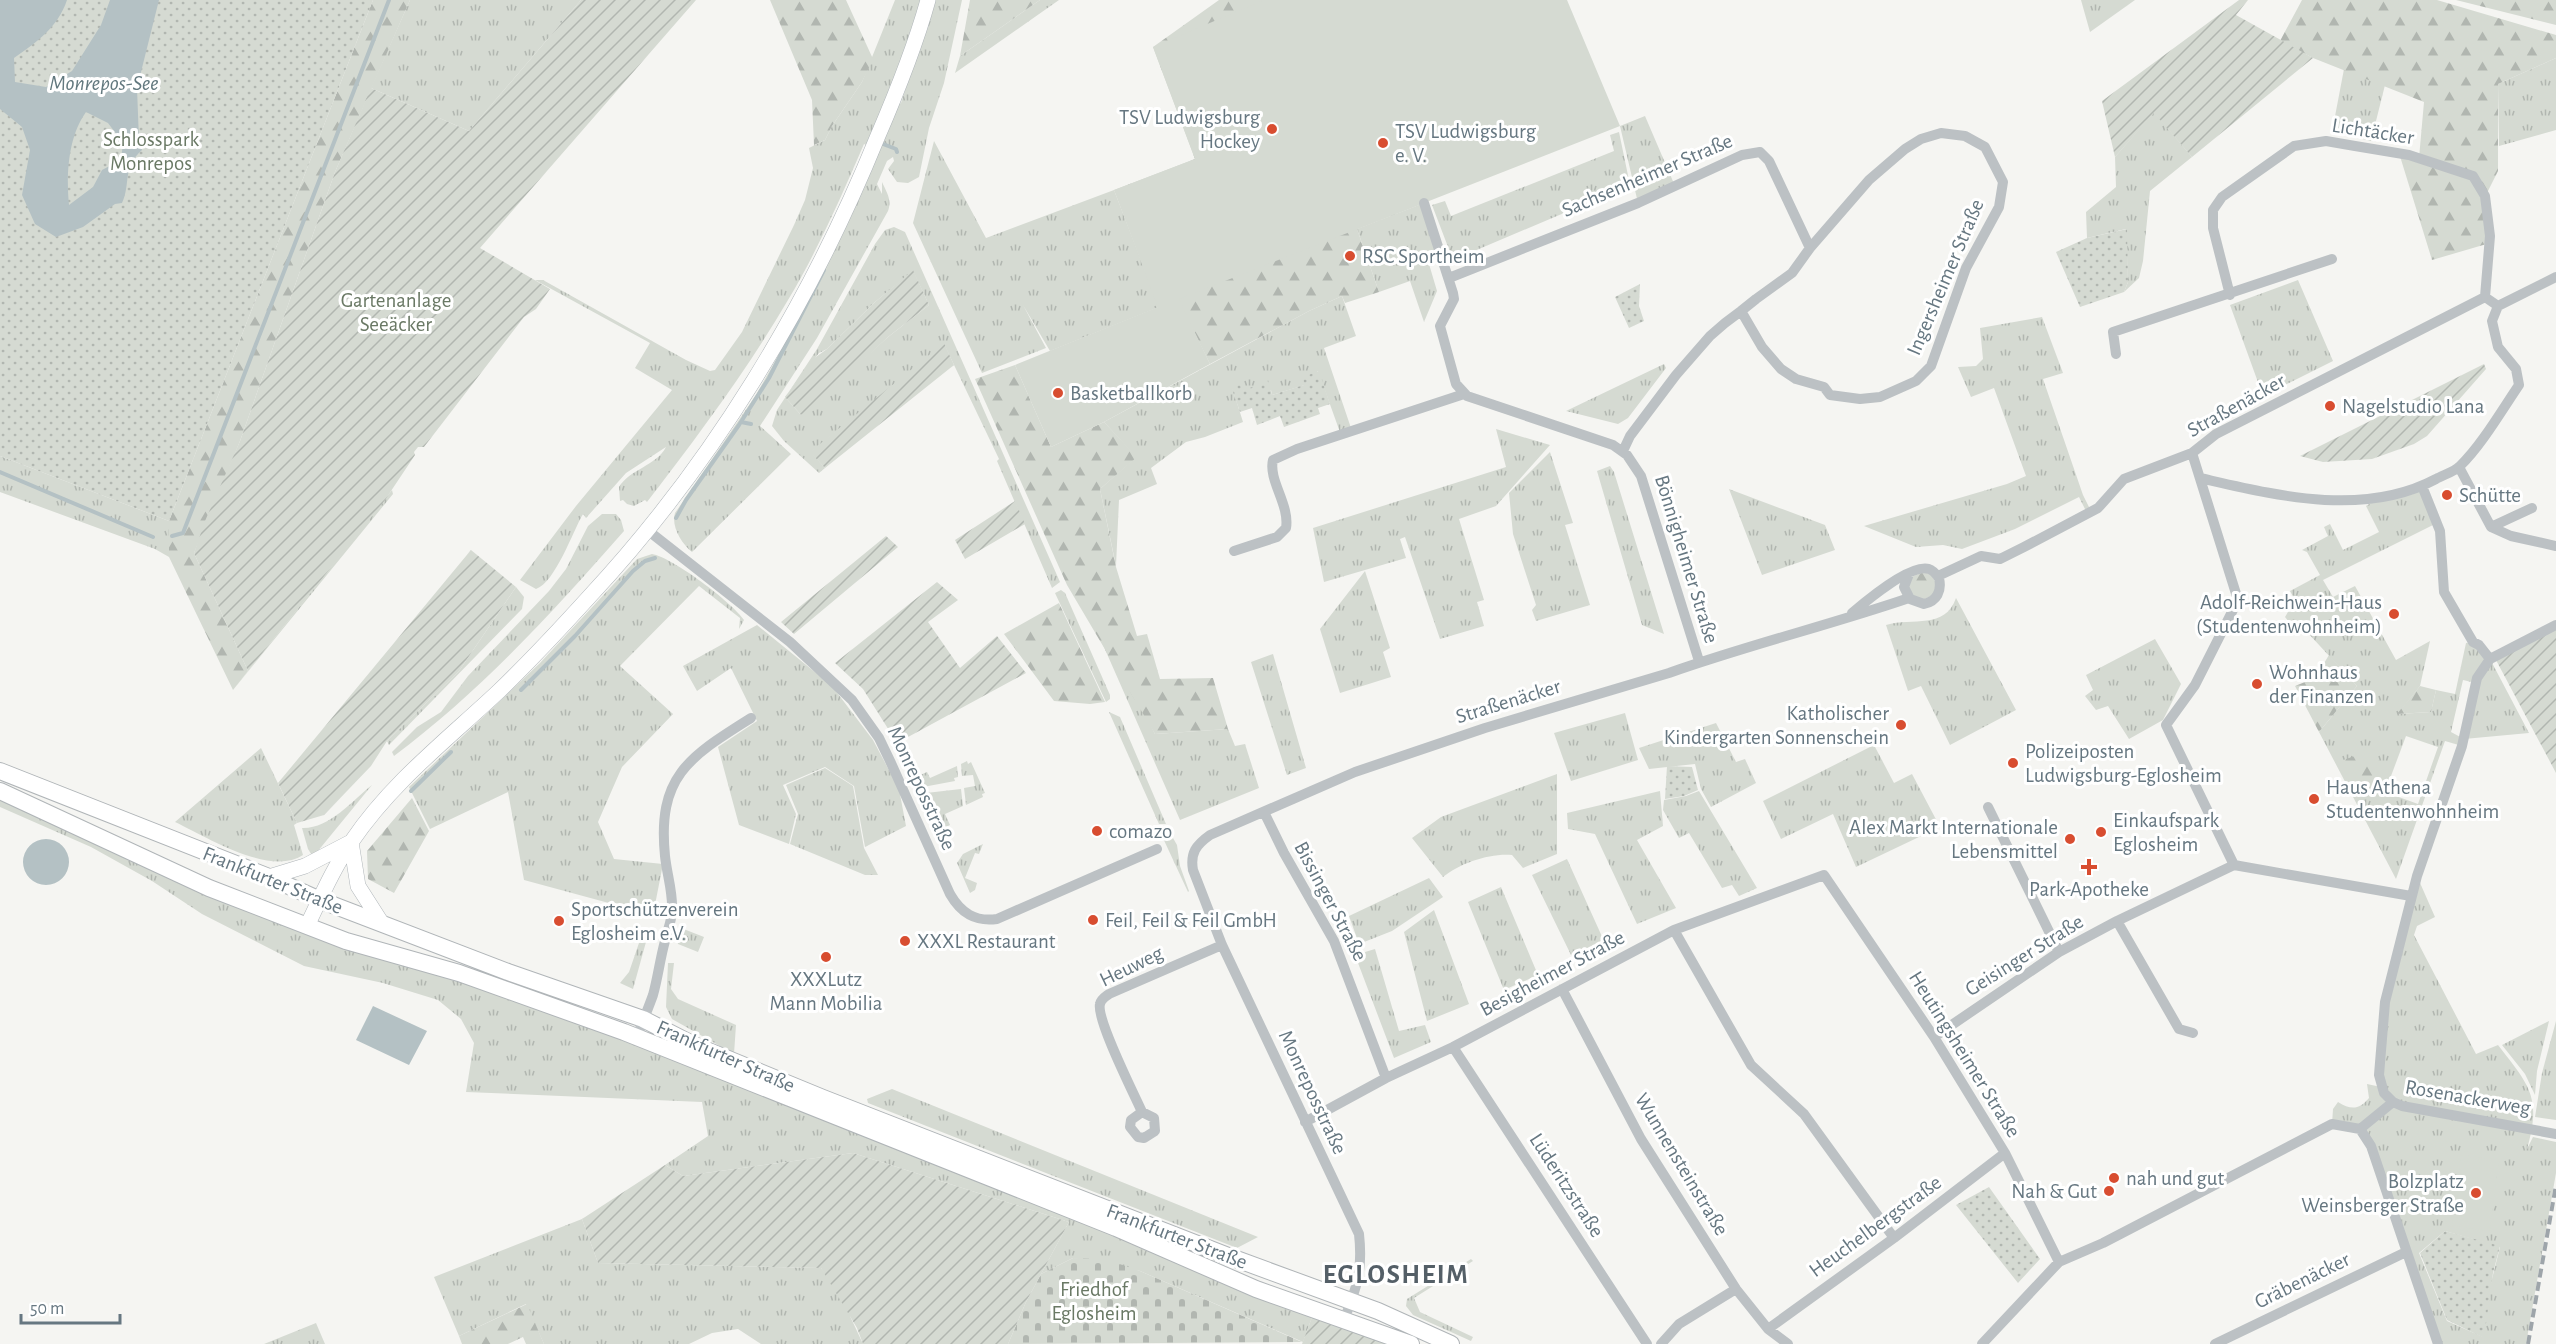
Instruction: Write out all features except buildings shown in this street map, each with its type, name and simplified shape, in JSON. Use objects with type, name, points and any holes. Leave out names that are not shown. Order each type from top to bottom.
[{"type":"main road","points":[[307,926],[351,842],[374,812],[421,761],[500,690],[547,643],[593,593],[705,454],[793,314],[837,230],[889,112],[928,0]]},
{"type":"main road","name":"Frankfurter Straße","points":[[0,771],[269,877],[320,900],[508,972],[643,1019],[725,1059],[1217,1252],[1352,1301],[1451,1344]]},
{"type":"main road","name":"Frankfurter Straße","points":[[0,790],[158,866],[307,926],[496,986],[637,1037],[1116,1228],[1256,1288],[1406,1343]]},
{"type":"main road","points":[[269,877],[306,866],[351,842]]},
{"type":"main road","points":[[351,842],[358,886],[381,922]]},
{"type":"street","name":"Ingersheimer Straße","points":[[1623,451],[1630,436],[1710,336],[1741,311],[1792,273],[1810,248],[1869,180],[1905,149],[1921,139],[1941,133],[1965,136],[1985,147],[2003,182],[1999,207],[1966,268],[1931,366],[1916,381],[1880,397],[1860,399],[1830,395],[1824,387],[1796,379],[1781,369],[1762,347],[1741,311]]},
{"type":"street","name":"Lichtäcker","points":[[2230,295],[2213,228],[2213,210],[2222,197],[2294,146],[2326,141],[2409,155],[2473,176],[2485,196],[2490,236],[2485,297]]},
{"type":"street","name":"Sachsenheimer Straße","points":[[1449,278],[1638,203],[1742,155],[1760,152],[1769,161],[1810,248]]},
{"type":"street","points":[[1234,551],[1277,537],[1286,528],[1286,513],[1274,473],[1273,460],[1298,449],[1464,394],[1456,384],[1440,326],[1454,300],[1424,203]]},
{"type":"street","points":[[2116,354],[2113,332],[2230,295],[2332,259]]},
{"type":"street","points":[[2200,478],[2261,491],[2339,500],[2379,498],[2422,486],[2459,467],[2519,385],[2516,369],[2498,347],[2492,321],[2498,306],[2556,277]]},
{"type":"street","points":[[2485,297],[2498,306]]},
{"type":"street","name":"Straßenäcker","points":[[1938,576],[1981,556],[2000,559],[2098,508],[2124,479],[2192,453],[2216,434],[2485,297]]},
{"type":"street","name":"Bönnigheimer Straße","points":[[1464,394],[1483,403],[1526,414],[1602,441],[1623,451],[1634,462],[1641,476],[1699,662]]},
{"type":"street","points":[[2192,453],[2238,600],[2195,684],[2166,726],[2234,865],[2411,896]]},
{"type":"street","points":[[2459,467],[2491,527],[2511,536],[2556,546]]},
{"type":"street","points":[[2422,486],[2440,531],[2444,592],[2473,642],[2479,645],[2490,659]]},
{"type":"street","points":[[2491,527],[2532,508]]},
{"type":"street","name":"Monreposstraße","points":[[646,529],[790,642],[852,700],[867,719],[889,758],[950,894],[956,904],[969,916],[986,921],[997,919],[1157,849]]},
{"type":"street","name":"Straßenäcker","points":[[1193,851],[1210,835],[1355,772],[1485,728],[1825,626],[1909,597],[1916,603],[1930,602],[1940,592],[1941,585],[1938,576],[1929,569],[1921,568],[1885,587],[1847,617]]},
{"type":"street","points":[[1909,574],[1904,587],[1909,597]]},
{"type":"street","points":[[2393,1102],[2381,1087],[2378,1069],[2385,1002],[2411,896],[2462,746],[2477,678],[2490,659],[2556,625]]},
{"type":"street","points":[[637,1037],[653,994],[672,912],[664,832],[666,807],[671,789],[676,778],[694,757],[751,718]]},
{"type":"street","points":[[1988,807],[2059,952]]},
{"type":"street","name":"Bissinger Straße","points":[[1264,812],[1334,941],[1386,1078]]},
{"type":"street","name":"Monreposstraße","points":[[1193,851],[1191,860],[1193,870],[1222,945],[1359,1234],[1362,1259],[1360,1276],[1344,1320]]},
{"type":"street","name":"Geisinger Straße","points":[[1934,1037],[2059,952],[2117,921],[2234,865]]},
{"type":"street","name":"Besigheimer Straße","points":[[1305,1122],[1674,930],[1824,875]]},
{"type":"street","name":"Heutingsheimer Straße","points":[[1824,875],[1934,1037],[2005,1153],[2059,1262]]},
{"type":"street","points":[[2117,921],[2179,1029],[2193,1033]]},
{"type":"street","points":[[1674,930],[1751,1065],[1804,1114],[1894,1238]]},
{"type":"street","name":"Heuweg","points":[[1142,1112],[1104,1026],[1099,1006],[1101,1001],[1109,994],[1222,945]]},
{"type":"street","name":"Wunnensteinstraße","points":[[1562,989],[1641,1139],[1736,1289],[1768,1329],[1788,1344]]},
{"type":"street","name":"Lüderitzstraße","points":[[1453,1047],[1647,1344]]},
{"type":"street","name":"Rosenackerweg","points":[[2360,1129],[2393,1102],[2419,1110],[2556,1134]]},
{"type":"street","points":[[1982,1344],[2059,1262],[2103,1243],[2332,1124],[2360,1129],[2371,1146],[2438,1344]]},
{"type":"street","name":"Heuchelbergstraße","points":[[1768,1329],[1894,1238],[2005,1153]]},
{"type":"street","name":"Gräbenäcker","points":[[2215,1344],[2406,1252]]},
{"type":"street","points":[[1661,1344],[1679,1324],[1736,1289]]},
{"type":"green space","name":"Schlosspark Monrepos","points":[[0,0],[373,0],[169,521],[0,456]]},
{"type":"green space","points":[[373,0],[410,0],[335,172],[240,441],[194,553],[248,671],[233,690],[169,557],[169,521]]},
{"type":"green space","points":[[410,0],[581,0],[469,131],[371,88]]},
{"type":"green space","name":"Gartenanlage Seeäcker","points":[[581,0],[696,0],[480,248],[550,289],[536,309],[524,317],[424,447],[418,447],[414,452],[415,455],[385,500],[248,671],[194,553],[205,521],[240,441],[335,172],[371,88],[469,131]]},
{"type":"green space","points":[[770,0],[846,0],[873,59],[862,82],[825,140],[814,145],[812,100]]},
{"type":"green space","points":[[895,0],[928,0],[873,148],[864,144],[809,262],[756,352],[703,428],[647,502],[645,500],[634,506],[623,500],[620,501],[619,487],[630,476],[656,459],[666,447],[626,473],[586,518],[583,514],[557,567],[543,585],[536,589],[520,580],[576,506],[672,390],[635,368],[650,343],[535,280],[543,280],[686,360],[710,371],[715,370],[742,332],[805,200],[813,168],[809,148],[825,140],[862,82]]},
{"type":"green space","points":[[935,0],[962,0],[944,83],[929,128],[919,177],[908,183],[897,182],[888,169],[894,161],[893,157],[887,161],[877,184],[882,194],[882,182],[887,193],[888,211],[817,338],[760,426],[791,454],[692,552],[678,534],[674,523],[675,513],[756,395],[778,356],[894,107],[901,103]]},
{"type":"green space","points":[[970,0],[1040,0],[960,56]]},
{"type":"green space","points":[[1040,0],[1059,0],[955,73],[960,56]]},
{"type":"green space","points":[[1219,0],[1326,0],[1424,203],[1357,229],[1379,292],[1345,303],[1342,296],[1210,364],[1178,300],[1114,190],[1195,159],[1153,47]]},
{"type":"green space","name":"TSV Ludwigsburg e. V.","points":[[1264,0],[1567,0],[1620,126],[1179,299],[1210,364],[1104,422],[1051,447],[1015,365],[1158,307],[1114,190],[1195,159],[1153,47]]},
{"type":"green space","points":[[2081,0],[2135,0],[2090,32]]},
{"type":"green space","points":[[2239,0],[2248,0],[2236,15],[2313,58],[2192,157],[2154,113],[2115,157],[2102,101]]},
{"type":"green space","points":[[2302,0],[2437,0],[2556,35],[2556,58],[2498,84],[2498,171],[2485,197],[2490,243],[2432,260],[2399,153],[2419,158],[2424,102],[2313,58],[2280,41]]},
{"type":"green space","points":[[2456,0],[2556,0],[2556,25]]},
{"type":"green space","points":[[2556,58],[2556,130],[2499,146],[2498,84]]},
{"type":"green space","points":[[2344,69],[2385,85],[2371,141],[2332,132]]},
{"type":"green space","points":[[2154,112],[2192,157],[2150,191],[2143,261],[2139,278],[2124,292],[2128,282],[2126,229],[2087,238],[2086,212],[2116,187],[2115,157]]},
{"type":"green space","points":[[1645,116],[1675,186],[1638,203],[1620,126]]},
{"type":"green space","points":[[1619,132],[1630,185],[1453,260],[1432,205],[1445,201],[1451,216],[1614,151],[1610,135]]},
{"type":"green space","points":[[934,141],[986,238],[1114,190],[1159,307],[1050,351],[1023,305],[1046,348],[982,373],[913,223]]},
{"type":"green space","points":[[1424,203],[1442,259],[1429,264],[1437,291],[1424,322],[1410,281],[1379,292],[1357,229]]},
{"type":"green space","points":[[894,227],[905,232],[1060,582],[1052,588],[997,461],[999,459],[944,344],[811,452],[825,468],[819,473],[784,441],[772,426],[777,410],[785,397],[801,415],[888,337],[929,305],[913,271],[875,302],[827,349],[819,353],[788,393],[817,349],[885,230]]},
{"type":"green space","points":[[2127,229],[2128,282],[2124,292],[2080,307],[2056,252],[2087,238]]},
{"type":"green space","points":[[913,270],[929,305],[888,337],[811,409],[801,415],[785,397],[813,359],[827,349],[875,302]]},
{"type":"green space","points":[[2298,280],[2333,361],[2263,396],[2230,305]]},
{"type":"green space","points":[[1640,284],[1639,306],[1644,321],[1629,328],[1615,297]]},
{"type":"green space","points":[[1342,296],[1356,336],[1324,348],[1352,431],[1341,435],[1318,371],[1305,385],[1272,395],[1271,390],[1242,391],[1232,387],[1243,422],[1186,442],[1151,468],[1157,484],[1119,500],[1116,566],[1100,489],[1136,457],[1104,422],[1309,311]]},
{"type":"green space","points":[[2042,317],[2063,373],[2043,379],[2083,495],[2091,511],[2087,513],[2079,497],[2015,529],[1962,549],[1943,545],[1916,547],[1864,526],[2007,484],[2026,476],[1994,388],[1971,397],[1958,367],[1976,366],[1983,359],[1980,328]]},
{"type":"green space","points":[[944,343],[954,365],[825,468],[810,452]]},
{"type":"green space","points":[[1664,364],[1666,368],[1628,418],[1618,424],[1566,411]]},
{"type":"green space","points":[[2484,364],[2486,369],[2427,436],[2414,444],[2372,459],[2323,462],[2300,456]]},
{"type":"green space","points":[[1015,365],[1051,447],[1104,422],[1137,457],[1100,489],[1116,567],[1137,636],[1147,634],[1160,679],[1213,678],[1228,729],[1155,734],[1067,585],[975,379]]},
{"type":"green space","points":[[1319,371],[1330,404],[1318,408],[1320,414],[1284,427],[1280,416],[1257,425],[1252,408],[1240,412],[1231,386],[1239,383],[1243,391],[1268,380],[1272,395],[1304,385],[1303,377]]},
{"type":"green space","points":[[1496,429],[1550,445],[1496,506],[1459,519],[1484,600],[1477,602],[1484,626],[1440,639],[1405,537],[1400,539],[1406,558],[1324,582],[1313,528],[1506,467]]},
{"type":"green space","points":[[1550,452],[1573,523],[1565,525],[1590,605],[1536,621],[1532,610],[1536,605],[1513,534],[1509,493]]},
{"type":"green space","points":[[0,456],[169,521],[169,557],[155,549],[0,492]]},
{"type":"green space","points":[[1610,466],[1614,472],[1664,634],[1642,625],[1597,471]]},
{"type":"green space","points":[[2422,486],[2437,523],[2323,580],[2333,597],[2355,586],[2396,660],[2430,641],[2420,686],[2398,714],[2431,712],[2436,690],[2455,694],[2466,643],[2473,642],[2490,659],[2529,733],[2464,739],[2462,746],[2445,741],[2396,879],[2319,732],[2357,686],[2307,632],[2299,635],[2285,617],[2295,600],[2290,591],[2320,575],[2307,552],[2302,550],[2328,536],[2324,527],[2330,524],[2343,550],[2379,532],[2366,506],[2379,498]],"holes":[[[2463,680],[2476,683],[2464,739],[2451,732]],[[2406,736],[2438,747],[2418,804],[2385,792]]]},
{"type":"green space","points":[[1729,489],[1825,525],[1835,550],[1762,575]]},
{"type":"green space","points":[[392,490],[393,494],[233,690]]},
{"type":"green space","points":[[1015,501],[1025,524],[965,559],[955,540]]},
{"type":"green space","points":[[602,514],[616,514],[621,520],[624,531],[515,650],[457,705],[394,756],[392,752],[417,727],[441,712],[468,676],[549,591],[566,569],[588,526]]},
{"type":"green space","points":[[1053,531],[1155,734],[1228,729],[1235,746],[1245,744],[1259,788],[1180,820]]},
{"type":"green space","points":[[886,536],[898,547],[794,634],[781,622]]},
{"type":"green space","points":[[471,550],[516,587],[459,671],[387,741],[371,766],[324,815],[297,823],[278,783]]},
{"type":"green space","points":[[652,554],[673,563],[701,582],[728,603],[744,620],[739,629],[740,618],[699,586],[620,666],[673,714],[622,767],[598,822],[614,859],[663,864],[653,915],[524,880],[508,792],[430,829],[409,787],[540,663],[637,559]]},
{"type":"green space","points":[[1929,569],[1940,592],[1916,603],[1905,580]]},
{"type":"green space","points":[[1365,571],[1390,648],[1383,652],[1391,677],[1340,693],[1320,629]]},
{"type":"green space","points":[[937,582],[958,600],[928,622],[960,668],[997,636],[1026,673],[897,743],[863,689],[835,663]]},
{"type":"green space","points":[[516,587],[524,597],[522,609],[389,745],[387,741],[459,671]]},
{"type":"green space","points":[[1061,590],[1065,593],[1110,695],[1110,699],[1106,702],[1055,593]]},
{"type":"green space","points":[[1956,598],[2016,710],[1950,745],[1921,686],[1908,691],[1886,625],[1927,620],[1944,615]]},
{"type":"green space","points":[[1059,603],[1105,702],[1090,704],[1054,701],[1004,634]]},
{"type":"green space","points":[[757,625],[832,686],[873,740],[899,789],[906,826],[865,847],[854,786],[825,767],[783,785],[796,814],[789,844],[739,825],[718,747],[757,721],[731,668],[697,691],[683,666]]},
{"type":"green space","points":[[2556,629],[2556,773],[2496,660]]},
{"type":"green space","points":[[2155,639],[2181,684],[2163,720],[2129,739],[2108,706],[2096,710],[2085,696],[2093,690],[2086,675]]},
{"type":"green space","points":[[1273,654],[1306,768],[1287,775],[1251,662]]},
{"type":"green space","points":[[2329,655],[2357,686],[2319,732],[2295,686],[2315,678]]},
{"type":"green space","points":[[2420,686],[2436,690],[2431,712],[2397,714]]},
{"type":"green space","points":[[1109,712],[1120,717],[1166,824],[1159,824]]},
{"type":"green space","points":[[1625,713],[1638,760],[1571,781],[1554,733]]},
{"type":"green space","points":[[1716,723],[1736,762],[1745,759],[1756,783],[1711,807],[1701,789],[1695,764],[1649,769],[1639,748]]},
{"type":"green space","points":[[1874,745],[1894,783],[1912,774],[1940,827],[1856,867],[1833,814],[1781,839],[1763,801]]},
{"type":"green space","points":[[261,748],[297,823],[294,825],[303,855],[289,861],[256,858],[221,845],[175,822]]},
{"type":"green space","points":[[2364,753],[2379,761],[2378,782],[2351,783],[2340,761]]},
{"type":"green space","points":[[967,761],[968,764],[971,762],[985,793],[982,794],[983,797],[966,805],[964,788],[975,786],[973,775],[962,776],[961,764]]},
{"type":"green space","points":[[957,766],[958,777],[954,778],[955,781],[923,787],[918,776],[927,772],[930,778]]},
{"type":"green space","points":[[1667,766],[1692,767],[1698,790],[1684,796],[1665,799]]},
{"type":"green space","points":[[825,768],[853,786],[864,848],[878,875],[865,875],[790,844],[798,814],[786,785]]},
{"type":"green space","points":[[1557,774],[1557,854],[1523,868],[1512,855],[1485,857],[1458,867],[1443,877],[1412,838],[1441,817]]},
{"type":"green space","points":[[372,785],[313,857],[308,849],[302,828],[322,824],[331,819]]},
{"type":"green space","points":[[961,789],[963,806],[945,814],[950,825],[942,829],[926,793]]},
{"type":"green space","points":[[0,791],[158,866],[459,973],[1315,1309],[1303,1342],[1140,1271],[1073,1258],[1041,1274],[1069,1222],[853,1153],[683,1176],[665,1165],[708,1136],[702,1102],[466,1092],[474,1043],[461,1019],[438,1000],[383,983],[304,966],[202,914],[152,881],[91,847],[0,807]]},
{"type":"green space","points":[[1660,791],[1663,826],[1637,840],[1676,908],[1637,924],[1595,834],[1568,829],[1567,813]]},
{"type":"green space","points":[[1699,791],[1757,888],[1739,896],[1732,885],[1722,888],[1689,833],[1679,838],[1663,810],[1664,800]]},
{"type":"green space","points":[[412,798],[429,831],[394,893],[368,879],[367,851]]},
{"type":"green space","points":[[1169,831],[1177,845],[1180,866],[1188,892],[1162,836]]},
{"type":"green space","points":[[983,844],[979,854],[975,853],[965,878],[977,883],[975,890],[970,893],[957,863],[963,854]]},
{"type":"green space","points":[[1567,859],[1604,941],[1572,957],[1532,875]]},
{"type":"green space","points":[[2417,876],[2435,917],[2417,926],[2414,935],[2476,1054],[2498,1045],[2525,1082],[2533,1104],[2527,1149],[2533,1137],[2556,1142],[2556,1173],[2526,1344],[2438,1344],[2360,1129],[2332,1124],[2333,1109],[2338,1102],[2358,1107],[2369,1098],[2367,1084],[2381,1087],[2385,1002]],"holes":[[[2445,1231],[2500,1247],[2490,1287],[2483,1337],[2447,1321],[2419,1253]]]},
{"type":"green space","points":[[1429,878],[1443,897],[1392,931],[1359,944],[1349,916]]},
{"type":"green space","points":[[1501,887],[1538,975],[1504,990],[1468,902]]},
{"type":"green space","points":[[1434,910],[1469,1004],[1427,1021],[1404,932]]},
{"type":"green space","points":[[681,928],[704,937],[698,952],[678,944],[677,938]]},
{"type":"green space","points":[[646,942],[633,989],[620,983],[629,972],[639,943]]},
{"type":"green space","points":[[1375,949],[1399,1031],[1425,1025],[1431,1042],[1394,1058],[1355,955]]},
{"type":"green space","points":[[668,963],[674,963],[671,989],[678,999],[736,1025],[734,1054],[672,1019],[666,1007]]},
{"type":"green space","points":[[2549,1021],[2537,1071],[2535,1095],[2525,1074],[2502,1045]]},
{"type":"green space","points":[[2556,1021],[2556,1120],[2535,1117],[2542,1073]]},
{"type":"green space","points":[[892,1089],[1258,1237],[1237,1248],[868,1103],[867,1099]]},
{"type":"green space","points":[[853,1153],[1069,1222],[1026,1302],[1008,1344],[863,1344],[857,1328],[821,1268],[598,1263],[582,1219],[665,1165],[683,1176]]},
{"type":"green space","name":"Bolzplatz Weinsberger Straße","points":[[2461,1155],[2499,1160],[2490,1231],[2452,1226]]},
{"type":"green space","points":[[1989,1187],[2040,1259],[2018,1283],[1956,1205]]},
{"type":"green space","points":[[582,1219],[598,1263],[821,1268],[837,1288],[863,1344],[761,1344],[738,1329],[712,1333],[689,1344],[544,1344],[526,1304],[459,1336],[434,1277]]},
{"type":"green space","points":[[2445,1231],[2500,1246],[2493,1273],[2484,1338],[2447,1320],[2420,1253]]},
{"type":"green space","name":"Friedhof Eglosheim","points":[[1073,1258],[1105,1259],[1140,1271],[1302,1342],[1008,1344],[1041,1274]]},
{"type":"green space","points":[[1471,1259],[1473,1261],[1414,1298],[1420,1312],[1473,1337],[1471,1341],[1413,1315],[1406,1306],[1407,1299]]},
{"type":"green space","points":[[527,1304],[544,1344],[526,1344],[523,1337],[508,1344],[462,1344],[459,1336]]},
{"type":"green space","points":[[1315,1309],[1404,1344],[1302,1344]]},
{"type":"green space","points":[[316,1323],[325,1344],[264,1344]]},
{"type":"water","name":"Monrepos-See","points":[[0,0],[67,0],[52,26],[39,40],[14,58],[15,82],[46,87],[72,71],[101,25],[110,0],[159,0],[137,88],[139,140],[142,150],[129,169],[122,203],[115,204],[83,227],[56,237],[35,224],[22,195],[30,150],[22,127],[0,109]],"holes":[[[86,112],[108,123],[123,143],[121,160],[102,170],[93,187],[69,205],[70,157],[80,122]]]},
{"type":"water","points":[[46,839],[62,846],[69,862],[62,878],[46,885],[30,878],[23,862],[30,846]]},
{"type":"water","points":[[373,1006],[427,1031],[409,1065],[356,1040]]},
{"type":"waterway","points":[[172,536],[183,533],[389,0]]},
{"type":"waterway","points":[[883,144],[896,149],[897,152]]},
{"type":"waterway","points":[[676,518],[769,378],[824,270]]},
{"type":"waterway","points":[[741,422],[751,424]]},
{"type":"waterway","points":[[0,472],[153,537]]},
{"type":"waterway","points":[[521,690],[575,636],[633,571],[645,561],[655,558]]},
{"type":"waterway","points":[[411,791],[451,752]]},
{"type":"railway","points":[[2528,1344],[2556,1185]]},
{"type":"place","name":"TSV Ludwigsburg Hockey","points":[[1272,129]]},
{"type":"place","name":"TSV Ludwigsburg e. V.","points":[[1383,143]]},
{"type":"place","name":"RSC Sportheim","points":[[1350,256]]},
{"type":"place","name":"Basketballkorb","points":[[1058,393]]},
{"type":"place","name":"Nagelstudio Lana","points":[[2330,406]]},
{"type":"place","name":"Schütte","points":[[2447,495]]},
{"type":"place","name":"Adolf-Reichwein-Haus (Studentenwohnheim)","points":[[2394,614]]},
{"type":"place","name":"Wohnhaus der Finanzen","points":[[2257,684]]},
{"type":"place","name":"Katholischer Kindergarten Sonnenschein","points":[[1901,725]]},
{"type":"place","name":"Polizeiposten Ludwigsburg-Eglosheim","points":[[2013,763]]},
{"type":"place","name":"Haus Athena Studentenwohnheim","points":[[2314,799]]},
{"type":"place","name":"comazo","points":[[1097,831]]},
{"type":"place","name":"Einkaufspark Eglosheim","points":[[2101,832]]},
{"type":"place","name":"Alex Markt Internationale Lebensmittel","points":[[2070,839]]},
{"type":"place","name":"Park-Apotheke","points":[[2089,867]]},
{"type":"place","name":"Feil, Feil & Feil GmbH","points":[[1093,920]]},
{"type":"place","name":"Sportschützenverein Eglosheim e.V.","points":[[559,921]]},
{"type":"place","name":"XXXL Restaurant","points":[[905,941]]},
{"type":"place","name":"XXXLutz Mann Mobilia","points":[[826,957]]},
{"type":"place","name":"nah und gut","points":[[2114,1178]]},
{"type":"place","name":"Nah & Gut","points":[[2109,1191]]},
{"type":"place","name":"Bolzplatz Weinsberger Straße","points":[[2476,1193]]},
{"type":"district","name":"EGLOSHEIM","points":[[1396,1274]]}]
